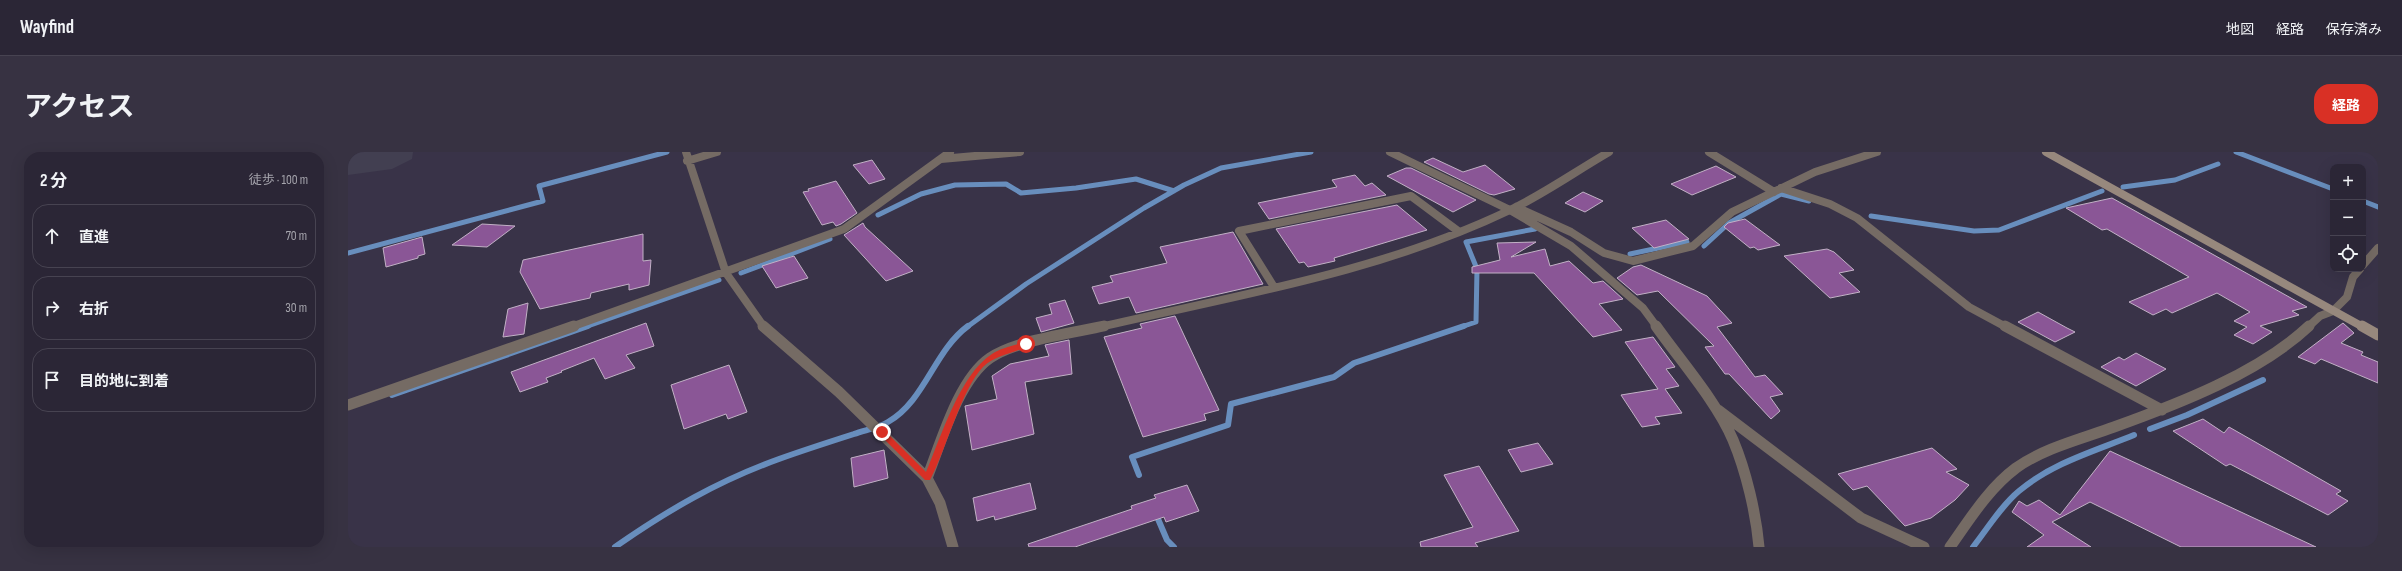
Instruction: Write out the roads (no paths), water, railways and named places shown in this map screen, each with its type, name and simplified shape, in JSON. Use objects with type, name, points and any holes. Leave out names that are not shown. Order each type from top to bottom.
[{"type":"street","points":[[686,152],[687,161],[726,273],[767,331],[861,412],[927,478],[940,503],[953,547]]},
{"type":"street","points":[[687,161],[717,152]]},
{"type":"street","points":[[348,405],[726,273],[844,230],[950,152]]},
{"type":"street","points":[[941,159],[1020,152]]},
{"type":"street","points":[[1390,152],[1512,208],[1571,232],[1604,253],[1633,261],[1693,246],[1732,212],[1815,172],[1876,152]]},
{"type":"street","points":[[927,478],[969,382],[981,366],[996,354],[1019,345],[1344,271],[1409,250],[1512,208],[1610,152]]},
{"type":"street","points":[[1709,152],[1778,190],[1830,204],[1857,218],[1969,307],[2162,410]]},
{"type":"street","points":[[2046,152],[2378,335]]},
{"type":"street","points":[[1274,287],[1239,231],[1412,196],[1458,231]]},
{"type":"street","points":[[1512,208],[1571,246],[1643,308],[1713,406],[1733,440],[1756,516],[1759,547]]},
{"type":"street","points":[[2366,262],[2378,248]]},
{"type":"street","points":[[1950,547],[1987,495],[2016,468],[2049,450],[2162,410],[2252,367],[2292,342],[2320,316],[2333,311],[2347,297],[2353,277],[2357,272]]},
{"type":"street","points":[[1713,406],[1861,518],[1924,547]]},
{"type":"waterway","points":[[348,253],[543,201],[539,186],[667,152]]},
{"type":"waterway","points":[[1174,191],[1221,168],[1311,152]]},
{"type":"waterway","points":[[2236,152],[2330,188]]},
{"type":"waterway","points":[[2123,187],[2175,180],[2218,164]]},
{"type":"waterway","points":[[878,215],[921,194],[955,185],[1006,184],[1021,193],[1076,188],[1136,179],[1174,191]]},
{"type":"waterway","points":[[967,327],[1026,284],[1144,208],[1174,191]]},
{"type":"waterway","points":[[1871,216],[1974,231],[1999,230],[2102,191]]},
{"type":"waterway","points":[[1704,246],[1729,223],[1781,194],[1809,201]]},
{"type":"waterway","points":[[2366,202],[2378,207]]},
{"type":"waterway","points":[[1464,326],[1476,322],[1477,269],[1466,242],[1535,229]]},
{"type":"waterway","points":[[741,273],[830,239]]},
{"type":"waterway","points":[[1630,254],[1687,242]]},
{"type":"waterway","points":[[585,327],[719,280]]},
{"type":"waterway","points":[[392,395],[588,326]]},
{"type":"waterway","points":[[615,547],[694,497],[735,477],[779,459],[888,422],[901,413],[911,402],[946,349],[956,336],[968,326]]},
{"type":"waterway","points":[[1139,475],[1132,457],[1228,425],[1231,404],[1334,377],[1354,363],[1464,326]]},
{"type":"waterway","points":[[2150,429],[2187,415],[2263,380]]},
{"type":"waterway","points":[[1973,547],[2006,503],[2032,481],[2074,458],[2134,435]]},
{"type":"waterway","points":[[1155,512],[1167,540],[1174,547]]}]
